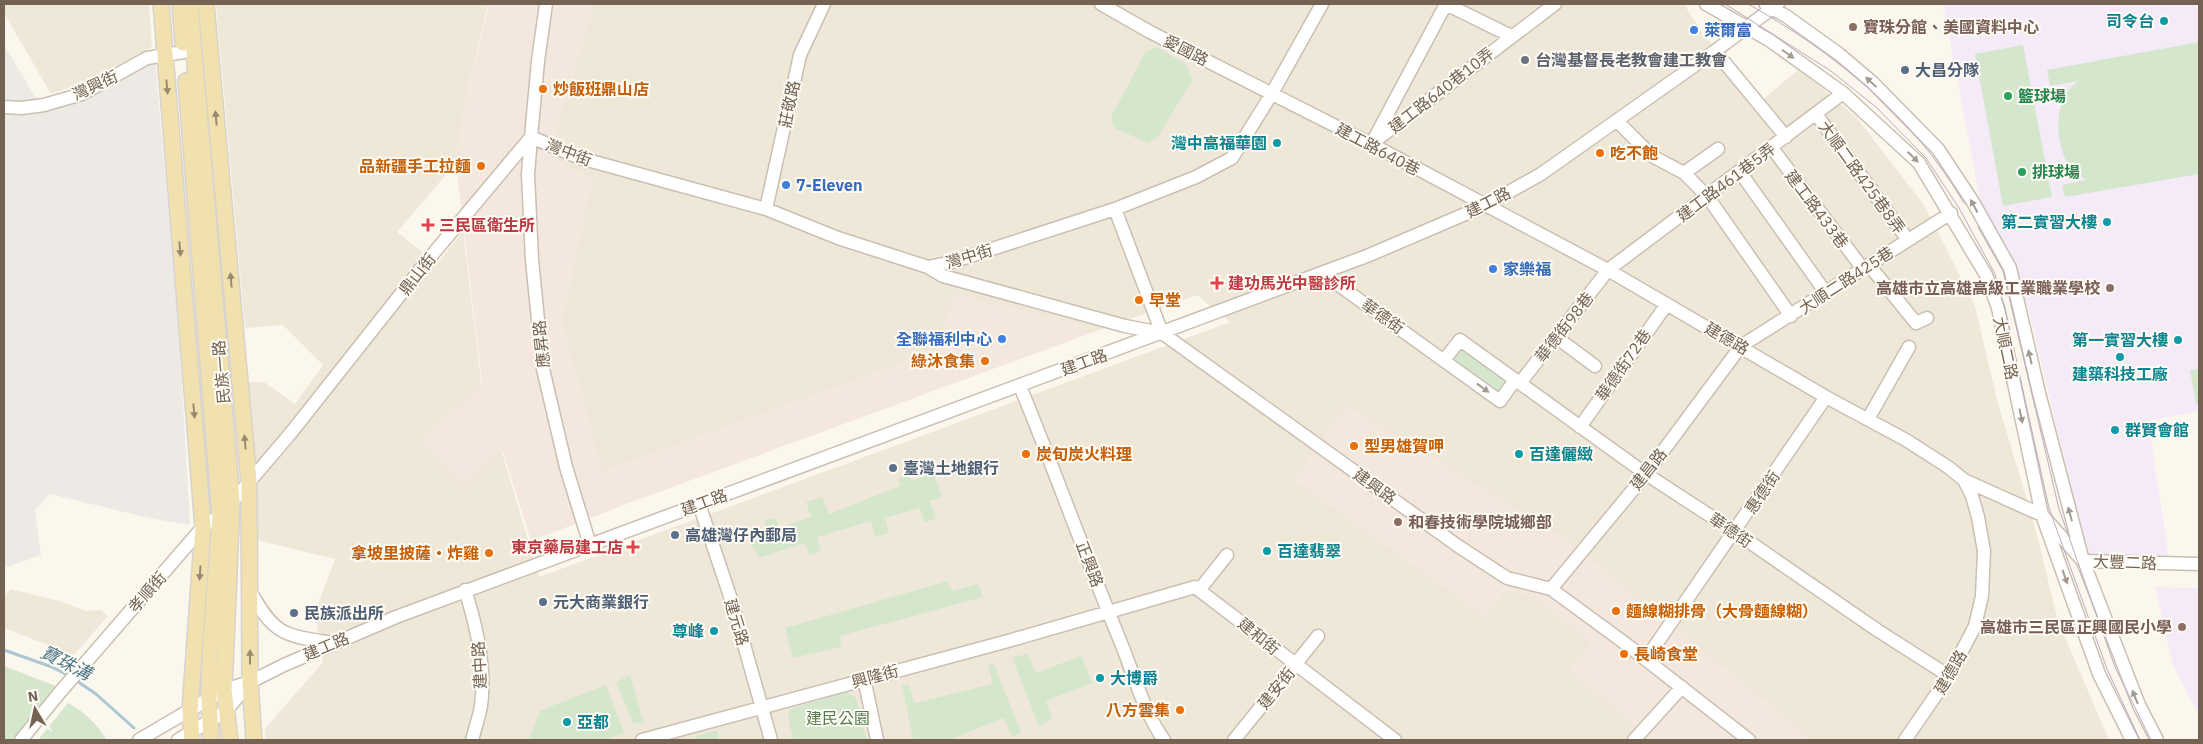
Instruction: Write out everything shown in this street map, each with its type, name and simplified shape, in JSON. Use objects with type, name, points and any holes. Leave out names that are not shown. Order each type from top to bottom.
[{"type":"main road","name":"民族一路","points":[[160,4],[203,527],[187,738]]},
{"type":"main road","name":"民族一路","points":[[180,4],[220,516],[209,700],[211,740]]},
{"type":"main road","name":"民族一路","points":[[190,4],[232,501],[224,690],[230,740]]},
{"type":"main road","name":"民族一路","points":[[206,4],[249,482],[250,682],[254,740]]},
{"type":"street","points":[[531,137],[543,4]]},
{"type":"street","name":"莊敬路","points":[[766,209],[800,55],[824,4]]},
{"type":"street","name":"愛國路","points":[[1100,4],[1271,95]]},
{"type":"street","name":"灣中街","points":[[531,137],[580,158],[766,209],[838,238],[928,267],[952,262],[1115,209],[1196,177],[1232,158],[1271,95],[1322,4]]},
{"type":"street","points":[[1371,144],[1446,4],[1511,36]]},
{"type":"street","name":"建工路640巷10弄","points":[[1371,144],[1555,4]]},
{"type":"street","name":"大順二路","points":[[1706,4],[1748,27],[1843,93],[1919,162],[1951,213],[1986,275],[1998,308],[2042,515],[2099,674],[2132,740]]},
{"type":"street","name":"大順二路","points":[[1772,5],[1839,54],[1872,82],[1938,149],[1973,202],[2010,268],[2039,393],[2083,561],[2139,705],[2157,740]]},
{"type":"street","name":"建工路","points":[[140,740],[224,690],[250,682],[332,643],[465,590],[1322,273],[1484,206],[1541,174],[1617,121],[1748,27],[1772,5]]},
{"type":"street","points":[[1715,51],[1786,137]]},
{"type":"street","name":"灣興街","points":[[4,107],[22,108],[44,105],[82,94],[147,58],[184,52]]},
{"type":"street","name":"建工路461巷5弄","points":[[1608,270],[1843,93]]},
{"type":"street","name":"建工路640巷","points":[[1271,95],[1371,144],[1484,206]]},
{"type":"street","name":"大順二路425巷8弄","points":[[1816,114],[1908,240]]},
{"type":"street","points":[[1617,121],[1652,156],[1684,174],[1708,196],[1791,316]]},
{"type":"street","name":"鼎山街","points":[[220,516],[308,411],[426,261],[531,137]]},
{"type":"street","name":"應昇路","points":[[531,137],[528,174],[530,221],[543,369],[566,466],[590,545]]},
{"type":"street","name":"建工路433巷","points":[[1772,148],[1866,267],[1916,323],[1927,318]]},
{"type":"street","points":[[1684,174],[1718,150]]},
{"type":"street","points":[[1740,172],[1826,293]]},
{"type":"street","name":"建德路","points":[[1484,206],[1608,270],[1826,397],[1868,418],[1948,467],[1964,480],[2042,515]]},
{"type":"street","points":[[1115,209],[1162,333]]},
{"type":"street","name":"大順二路425巷","points":[[1741,346],[1951,213]]},
{"type":"street","name":"建工路","points":[[928,267],[943,276],[1125,326],[1162,333]]},
{"type":"street","name":"華德街98巷","points":[[1518,381],[1556,337],[1608,270]]},
{"type":"street","name":"華德街","points":[[1322,273],[1500,401],[1518,381]]},
{"type":"street","name":"華德街72巷","points":[[1580,427],[1667,304]]},
{"type":"street","name":"建興路","points":[[1162,333],[1458,546],[1507,578],[1551,589],[1646,659],[1749,740]]},
{"type":"street","points":[[1556,337],[1595,366]]},
{"type":"street","name":"華德街","points":[[1444,360],[1460,340],[1646,474],[1735,532],[1877,630],[1949,676]]},
{"type":"street","name":"建昌路","points":[[1551,589],[1646,474],[1741,346]]},
{"type":"street","points":[[1868,418],[1909,347]]},
{"type":"street","name":"正興路","points":[[1020,386],[1052,463],[1108,612],[1148,709],[1164,740]]},
{"type":"street","name":"惠德街","points":[[1646,659],[1826,397]]},
{"type":"street","name":"建德路","points":[[1905,740],[1949,676],[1975,626],[1982,596],[1984,551],[1972,496],[1964,480]]},
{"type":"street","name":"建元路","points":[[699,504],[732,602],[771,740]]},
{"type":"street","name":"大豐二路","points":[[2042,515],[2083,561],[2199,564]]},
{"type":"street","name":"孝順街","points":[[21,740],[203,527],[220,516]]},
{"type":"street","points":[[1108,612],[1195,587],[1200,589],[1227,554]]},
{"type":"street","name":"建和街","points":[[1200,589],[1395,740]]},
{"type":"street","name":"建中路","points":[[465,590],[476,623],[481,658],[481,706],[472,740]]},
{"type":"street","name":"民族一路","points":[[250,591],[260,609],[273,626],[292,637],[332,643]]},
{"type":"street","name":"興隆街","points":[[642,740],[1108,612]]},
{"type":"street","name":"建安街","points":[[1234,740],[1318,636]]},
{"type":"street","points":[[864,678],[877,740]]},
{"type":"street","points":[[187,738],[226,711],[250,682]]},
{"type":"street","points":[[1634,740],[1682,687]]},
{"type":"shaded area","points":[[4,4],[149,4],[152,47],[86,82],[51,94],[4,13]]},
{"type":"shaded area","points":[[216,4],[488,4],[464,109],[456,163],[397,232],[437,264],[463,231],[481,382],[539,577],[1230,322],[1197,295],[1088,334],[1080,324],[937,351],[602,472],[561,321],[592,179],[548,156],[594,4],[1684,4],[1702,33],[1762,100],[1799,69],[1856,117],[1924,205],[1975,306],[1997,400],[2035,527],[2058,621],[2109,740],[1812,740],[1560,536],[1346,406],[1295,480],[1485,616],[1505,589],[1536,598],[1592,642],[1570,671],[1656,740],[266,740],[265,729],[323,662],[315,612],[335,559],[257,540],[247,382],[264,382],[295,404],[323,365],[283,325],[245,328]]},
{"type":"shaded area","points":[[489,4],[594,4],[548,156],[592,179],[561,321],[602,472],[937,351],[954,294],[1080,324],[1088,334],[531,541],[502,449],[464,486],[421,440],[482,384],[456,163],[464,109]]},
{"type":"shaded area","name":"高雄市立高雄高級工業職業學校","points":[[1943,4],[2199,4],[2199,411],[2148,421],[2169,558],[2087,555],[2029,311],[2012,264],[1983,216]]},
{"type":"shaded area","points":[[4,45],[40,105],[155,59],[179,333],[190,525],[149,518],[50,494],[35,510],[41,555],[4,568]]},
{"type":"shaded area","points":[[1346,405],[1560,536],[1812,740],[1654,740],[1570,671],[1592,642],[1536,598],[1505,589],[1485,616],[1295,480]]},
{"type":"shaded area","name":"高雄市三民區正興國民小學","points":[[2155,587],[2199,588],[2199,716],[2173,665]]},
{"type":"shaded area","points":[[11,589],[63,602],[85,611],[101,610],[108,616],[74,655],[4,628],[4,595]]},
{"type":"green space","points":[[2199,42],[2199,174],[2065,197],[2062,185],[2086,180],[2069,165],[2064,156],[2059,133],[2060,108],[2064,97],[2070,87],[2079,81],[2050,86],[2047,70]]},
{"type":"green space","name":"籃球場","points":[[2023,45],[2052,197],[2003,206],[1975,54]]},
{"type":"green space","points":[[1157,47],[1187,65],[1192,81],[1157,138],[1148,143],[1114,128],[1111,117],[1146,51]]},
{"type":"green space","points":[[1463,347],[1510,381],[1500,395],[1453,361]]},
{"type":"green space","points":[[2199,369],[2199,403],[2196,404],[2190,370]]},
{"type":"green space","points":[[934,473],[942,497],[930,501],[936,519],[924,522],[920,508],[885,518],[889,533],[875,537],[871,521],[817,537],[821,551],[809,555],[805,543],[759,558],[749,541],[769,534],[764,521],[775,518],[779,528],[811,517],[806,502],[822,497],[829,514],[900,486],[898,478],[909,474],[911,481]]},
{"type":"green space","points":[[948,581],[952,591],[978,584],[983,597],[840,636],[841,647],[793,658],[785,628]]},
{"type":"green space","points":[[1028,654],[1036,673],[1081,656],[1092,683],[1046,701],[1052,718],[1039,727],[1012,657]]},
{"type":"green space","points":[[994,664],[1021,733],[1012,737],[1004,718],[949,740],[913,740],[902,685],[909,685],[914,703],[993,684],[988,665]]},
{"type":"green space","points":[[4,666],[61,688],[17,740],[4,740]]},
{"type":"green space","points":[[630,675],[644,724],[633,723],[616,682]]},
{"type":"green space","points":[[606,685],[624,733],[604,740],[528,740],[541,710]]},
{"type":"green space","name":"建民公園","points":[[847,692],[856,698],[867,740],[793,740],[788,717],[790,709]]},
{"type":"green space","points":[[68,703],[90,719],[107,740],[38,740]]},
{"type":"green space","points":[[717,730],[719,740],[696,740],[695,736]]},
{"type":"waterway","name":"寶珠溝","points":[[4,650],[52,667],[69,676]]},
{"type":"waterway","name":"寶珠溝","points":[[74,679],[96,694],[134,728]]},
{"type":"tram line","points":[[1725,4],[1831,71],[1876,107],[1926,158],[1959,208],[1995,274],[2006,314],[2049,508],[2107,669],[2140,740]]},
{"type":"tram line","points":[[1748,4],[1811,43],[1870,89],[1921,142],[1944,172],[1964,203]]},
{"type":"tram line","points":[[1978,227],[2003,271],[2059,509],[2115,667],[2151,740]]},
{"type":"place","name":"司令台","points":[[2164,21]]},
{"type":"place","name":"寶珠分館、美國資料中心","points":[[1853,27]]},
{"type":"place","name":"萊爾富","points":[[1694,30]]},
{"type":"place","name":"台灣基督長老教會建工教會","points":[[1525,60]]},
{"type":"place","name":"大昌分隊","points":[[1905,70]]},
{"type":"place","name":"炒飯班鼎山店","points":[[543,89]]},
{"type":"place","name":"籃球場","points":[[2008,96]]},
{"type":"place","name":"灣中高福華園","points":[[1277,143]]},
{"type":"place","name":"吃不飽","points":[[1600,153]]},
{"type":"place","name":"品新疆手工拉麵","points":[[481,166]]},
{"type":"place","name":"排球場","points":[[2022,172]]},
{"type":"place","name":"7-Eleven","points":[[786,185]]},
{"type":"place","name":"第二實習大樓","points":[[2107,222]]},
{"type":"place","name":"三民區衛生所","points":[[428,225]]},
{"type":"place","name":"家樂福","points":[[1493,269]]},
{"type":"place","name":"建功馬光中醫診所","points":[[1217,283]]},
{"type":"place","name":"高雄市立高雄高級工業職業學校","points":[[2110,288]]},
{"type":"place","name":"早堂","points":[[1139,300]]},
{"type":"place","name":"全聯福利中心","points":[[1002,339]]},
{"type":"place","name":"第一實習大樓","points":[[2178,340]]},
{"type":"place","name":"建築科技工廠","points":[[2120,357]]},
{"type":"place","name":"綠沐食集","points":[[985,361]]},
{"type":"place","name":"群賢會館","points":[[2115,430]]},
{"type":"place","name":"型男雄賀呷","points":[[1354,446]]},
{"type":"place","name":"炭旬炭火料理","points":[[1026,454]]},
{"type":"place","name":"百達儷緻","points":[[1519,454]]},
{"type":"place","name":"臺灣土地銀行","points":[[893,468]]},
{"type":"place","name":"和春技術學院城鄉部","points":[[1398,522]]},
{"type":"place","name":"高雄灣仔內郵局","points":[[675,535]]},
{"type":"place","name":"東京藥局建工店","points":[[633,547]]},
{"type":"place","name":"百達翡翠","points":[[1267,551]]},
{"type":"place","name":"拿坡里披薩‧炸雞","points":[[489,553]]},
{"type":"place","name":"元大商業銀行","points":[[543,602]]},
{"type":"place","name":"麵線糊排骨（大骨麵線糊）","points":[[1616,611]]},
{"type":"place","name":"民族派出所","points":[[294,613]]},
{"type":"place","name":"高雄市三民區正興國民小學","points":[[2182,627]]},
{"type":"place","name":"尊峰","points":[[714,631]]},
{"type":"place","name":"長崎食堂","points":[[1624,654]]},
{"type":"place","name":"大博爵","points":[[1100,678]]},
{"type":"place","name":"八方雲集","points":[[1180,710]]},
{"type":"place","name":"亞都","points":[[567,722]]}]
